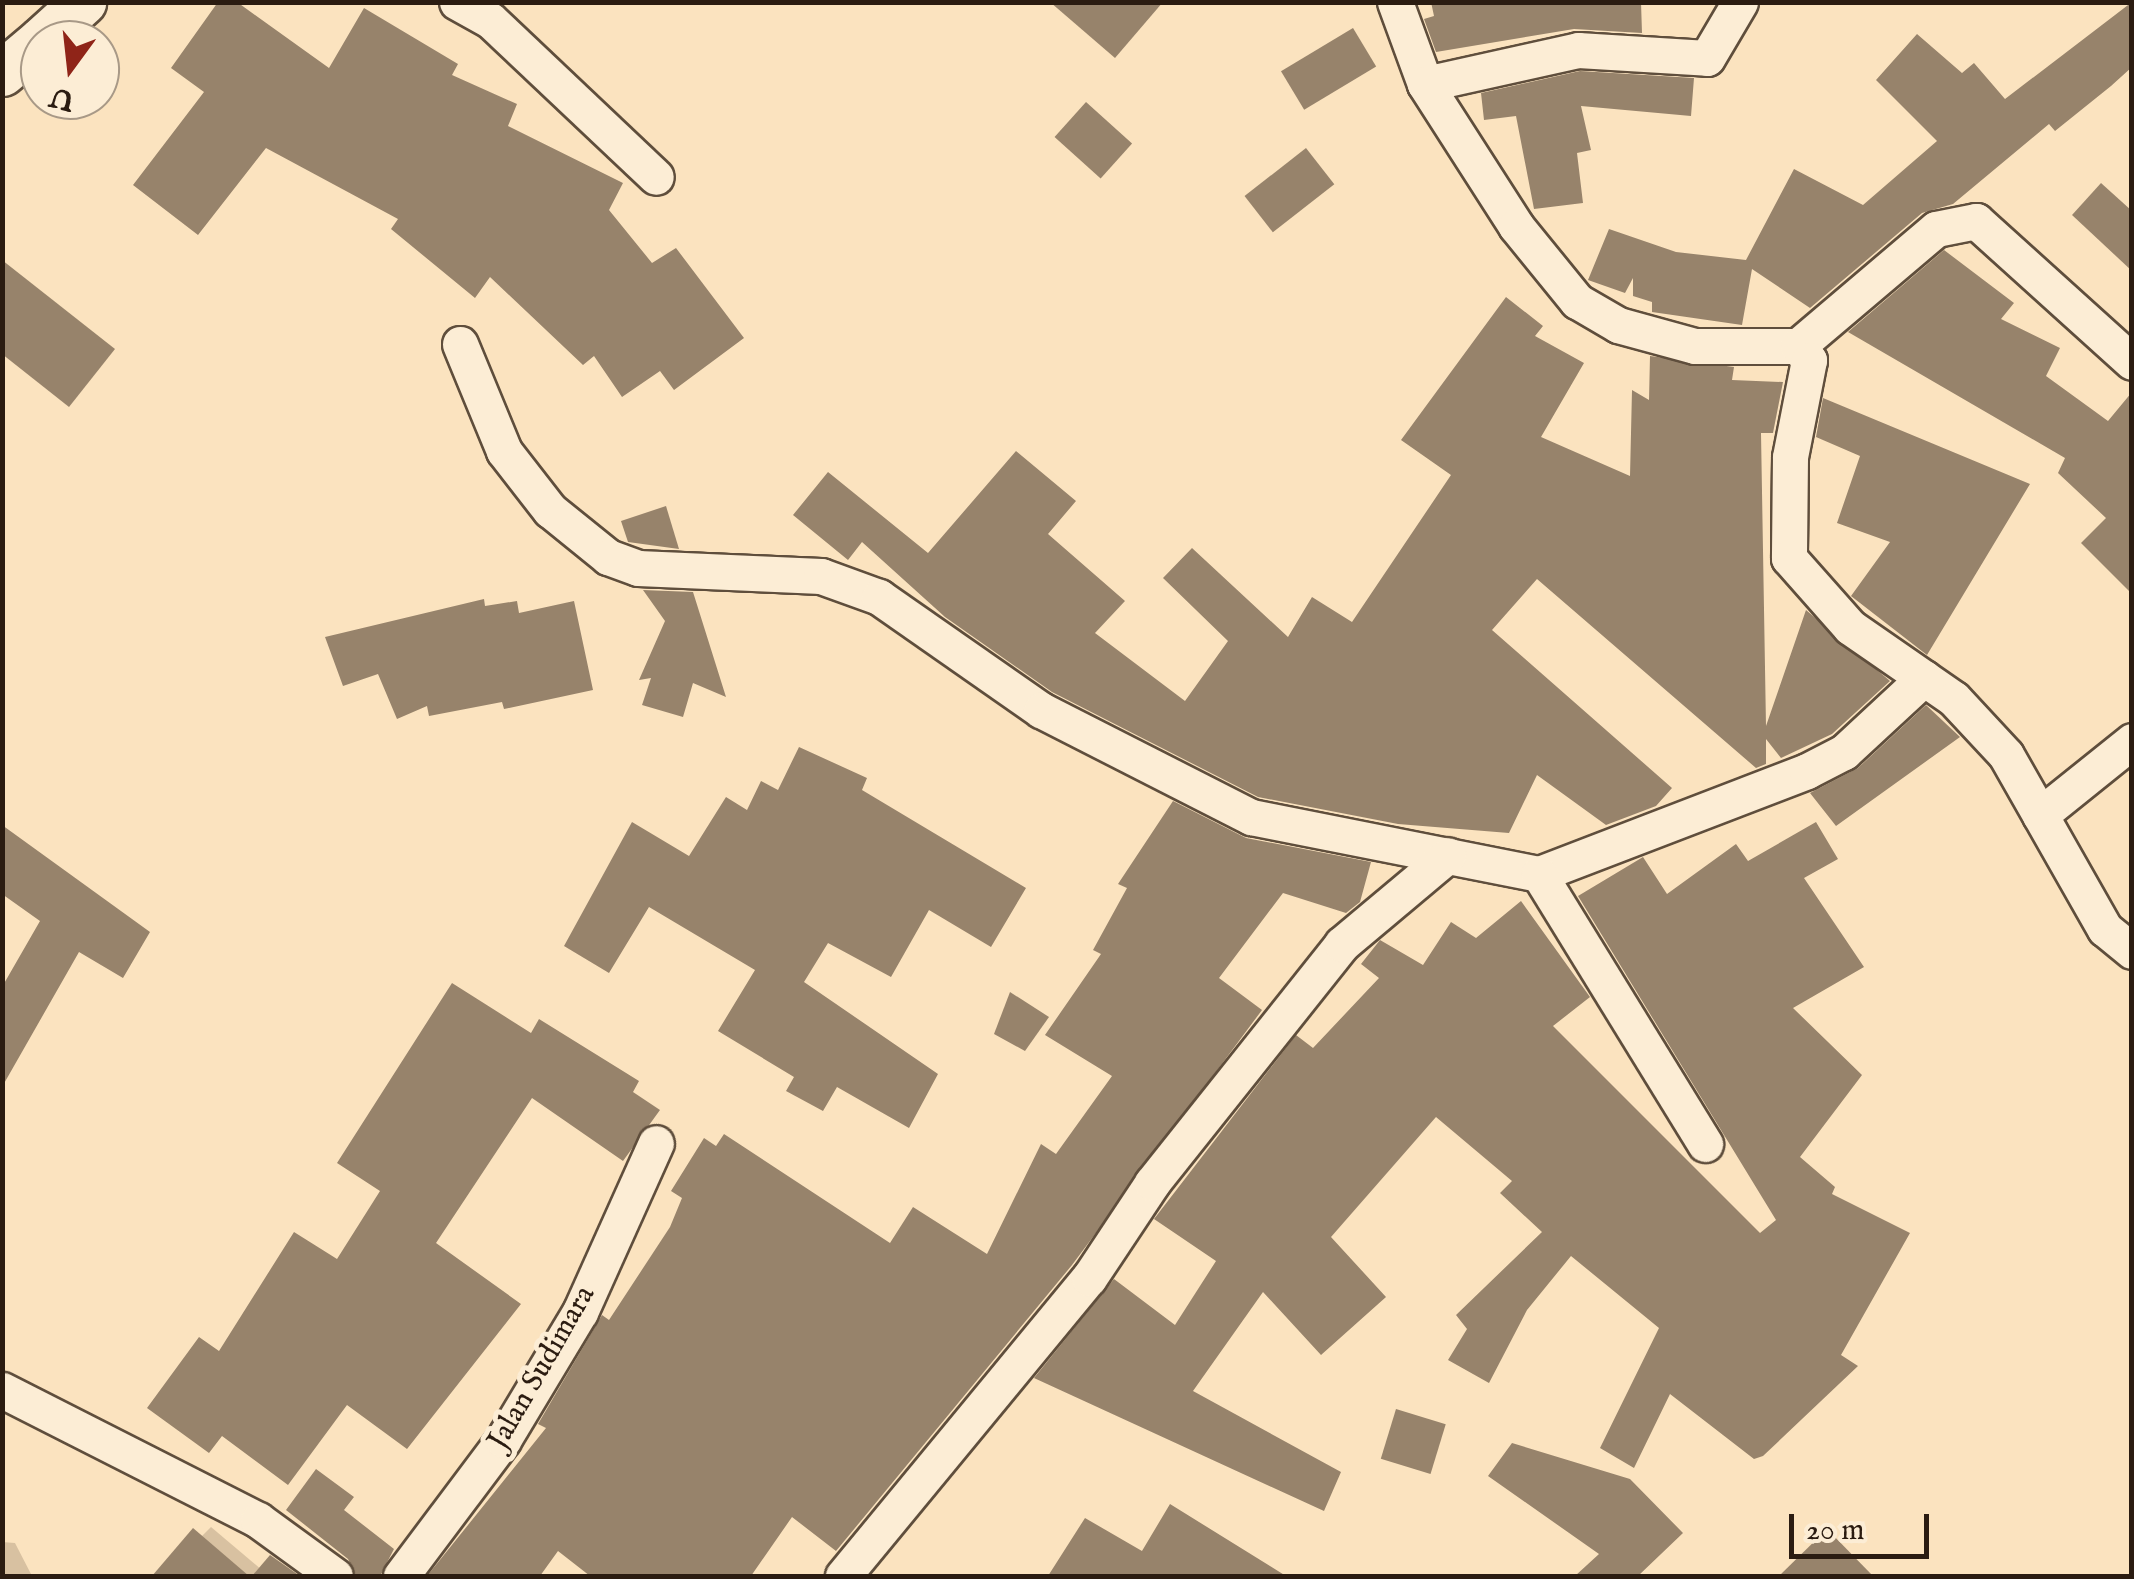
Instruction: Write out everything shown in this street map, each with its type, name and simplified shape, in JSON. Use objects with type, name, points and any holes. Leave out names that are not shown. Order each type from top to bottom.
[{"type":"street","points":[[63,20],[83,2]]},
{"type":"street","points":[[457,2],[490,20],[656,177]]},
{"type":"street","points":[[1394,2],[1425,84],[1516,226],[1578,301],[1618,325],[1695,346],[1798,346],[1887,266],[1964,220],[1990,230],[2132,362]]},
{"type":"street","points":[[1425,84],[1578,50],[1707,58],[1740,2]]},
{"type":"street","points":[[460,344],[504,451],[550,510],[608,557],[638,568],[822,576],[879,597],[950,652],[1155,776],[1251,817],[1538,874],[1807,771],[1844,752],[1924,678]]},
{"type":"street","points":[[1798,346],[1809,360],[1790,456],[1789,558],[1850,627],[1924,678],[2006,754],[2105,929],[2132,951]]},
{"type":"street","points":[[2040,815],[2132,741]]},
{"type":"street","points":[[843,1576],[1089,1278],[1342,944],[1448,856]]},
{"type":"street","points":[[1538,874],[1704,1144]]},
{"type":"street","name":"Jalan Sudimara","points":[[401,1576],[503,1440],[580,1312],[656,1143]]},
{"type":"street","points":[[2,1390],[258,1520],[335,1576]]},
{"type":"shaded area","points":[[211,1527],[269,1576],[162,1576]]},
{"type":"shaded area","points":[[2,1542],[15,1543],[32,1576],[3,1576]]},
{"type":"building","points":[[218,2],[237,2],[329,68],[364,8],[458,64],[452,75],[517,104],[508,126],[623,183],[609,210],[652,263],[676,248],[744,338],[674,390],[660,371],[622,397],[594,356],[583,365],[490,277],[475,298],[391,229],[398,219],[266,148],[198,235],[133,185],[204,92],[171,68]]},
{"type":"building","points":[[1050,2],[1163,2],[1115,58]]},
{"type":"building","points":[[1431,2],[1641,2],[1642,33],[1574,29],[1436,52],[1424,19],[1434,16]]},
{"type":"building","points":[[2132,2],[2132,67],[2055,131],[2049,124],[1953,204],[1922,213],[1810,308],[1752,269],[1742,325],[1652,312],[1652,302],[1633,296],[1633,278],[1625,293],[1588,280],[1609,229],[1676,252],[1746,260],[1794,169],[1863,205],[1937,141],[1876,80],[1917,34],[1962,73],[1974,63],[2005,99]]},
{"type":"building","points":[[1353,28],[1376,67],[1304,110],[1281,71]]},
{"type":"building","points":[[1580,71],[1694,78],[1691,116],[1581,106],[1591,150],[1577,153],[1583,203],[1534,209],[1516,116],[1484,120],[1481,93]]},
{"type":"building","points":[[1086,102],[1132,143],[1101,178],[1055,137]]},
{"type":"building","points":[[1306,148],[1334,184],[1273,232],[1245,196]]},
{"type":"building","points":[[2101,183],[2132,211],[2132,271],[2072,215]]},
{"type":"building","points":[[1944,250],[2014,303],[2001,319],[2060,348],[2046,376],[2108,421],[2132,392],[2132,594],[2081,543],[2106,518],[2058,473],[2065,458],[1848,332]]},
{"type":"building","points":[[2,260],[115,349],[69,407],[2,354]]},
{"type":"building","points":[[1506,297],[1543,326],[1535,336],[1584,363],[1541,437],[1630,476],[1632,390],[1649,400],[1650,356],[1734,367],[1732,380],[1783,382],[1773,433],[1761,433],[1766,726],[1806,610],[1890,681],[1832,734],[1781,758],[1766,739],[1766,764],[1756,768],[1537,579],[1492,630],[1672,788],[1656,806],[1606,825],[1537,775],[1509,833],[1398,824],[1258,797],[1052,692],[945,617],[862,542],[848,560],[793,515],[828,472],[928,553],[1016,451],[1076,501],[1048,534],[1125,601],[1095,633],[1185,701],[1228,641],[1163,578],[1192,548],[1288,637],[1312,597],[1352,622],[1451,475],[1401,440]]},
{"type":"building","points":[[1823,398],[2030,484],[1927,655],[1851,596],[1890,542],[1837,523],[1860,456],[1816,437]]},
{"type":"building","points":[[666,506],[679,549],[628,542],[621,521]]},
{"type":"building","points":[[643,590],[693,592],[726,697],[693,683],[683,717],[642,705],[651,678],[639,680],[665,621]]},
{"type":"building","points":[[484,599],[485,606],[517,601],[519,613],[574,601],[593,690],[504,709],[502,702],[429,716],[427,706],[397,719],[378,674],[343,686],[325,637]]},
{"type":"building","points":[[1926,705],[1960,737],[1836,826],[1810,793],[1858,768]]},
{"type":"building","points":[[799,747],[867,778],[862,790],[1026,888],[991,947],[929,910],[891,977],[828,943],[804,982],[938,1074],[909,1128],[837,1087],[823,1111],[786,1091],[794,1077],[718,1031],[755,970],[649,907],[609,973],[564,946],[632,822],[689,856],[726,797],[747,810],[761,781],[778,790]]},
{"type":"building","points":[[1173,801],[1246,838],[1371,862],[1360,902],[1346,913],[1283,893],[1219,978],[1262,1010],[1072,1265],[836,1551],[792,1517],[751,1576],[590,1576],[558,1551],[540,1576],[427,1576],[546,1428],[538,1424],[602,1315],[609,1320],[670,1227],[682,1198],[671,1191],[704,1138],[716,1146],[724,1134],[890,1243],[913,1207],[987,1254],[1041,1144],[1056,1154],[1112,1076],[1045,1035],[1101,954],[1093,950],[1127,888],[1118,884]]},
{"type":"building","points":[[1816,822],[1838,859],[1804,878],[1864,967],[1793,1008],[1862,1075],[1800,1157],[1835,1187],[1832,1194],[1910,1233],[1841,1355],[1858,1366],[1763,1456],[1754,1459],[1670,1394],[1634,1468],[1600,1448],[1659,1328],[1571,1256],[1527,1310],[1489,1383],[1448,1360],[1467,1329],[1456,1315],[1542,1232],[1500,1193],[1512,1181],[1436,1117],[1331,1237],[1386,1297],[1321,1355],[1263,1292],[1193,1391],[1341,1472],[1324,1511],[1034,1378],[1114,1279],[1175,1325],[1216,1261],[1154,1219],[1296,1035],[1313,1048],[1379,978],[1361,964],[1380,940],[1423,965],[1451,922],[1476,938],[1521,901],[1590,997],[1553,1026],[1760,1233],[1776,1220],[1578,896],[1643,857],[1667,894],[1736,844],[1748,861]]},
{"type":"building","points":[[2,825],[150,932],[123,978],[79,952],[2,1087],[2,987],[40,921],[2,894]]},
{"type":"building","points":[[452,983],[531,1033],[539,1019],[639,1081],[633,1092],[660,1110],[623,1161],[532,1098],[436,1243],[521,1304],[407,1449],[347,1405],[288,1485],[222,1436],[209,1453],[147,1408],[199,1337],[219,1351],[294,1232],[337,1259],[380,1191],[337,1163]]},
{"type":"building","points":[[1010,992],[1049,1017],[1025,1051],[994,1034]]},
{"type":"building","points":[[1396,1409],[1446,1424],[1431,1474],[1381,1459]]},
{"type":"building","points":[[1512,1443],[1630,1479],[1683,1533],[1638,1576],[1575,1576],[1599,1554],[1488,1476]]},
{"type":"building","points":[[316,1469],[354,1497],[344,1510],[394,1549],[380,1576],[356,1576],[348,1559],[286,1510]]},
{"type":"building","points":[[1170,1504],[1286,1576],[1048,1576],[1085,1518],[1142,1551]]},
{"type":"building","points":[[193,1528],[249,1576],[152,1576]]},
{"type":"building","points":[[1827,1529],[1873,1576],[1779,1576]]},
{"type":"building","points":[[270,1555],[300,1576],[252,1576]]}]
